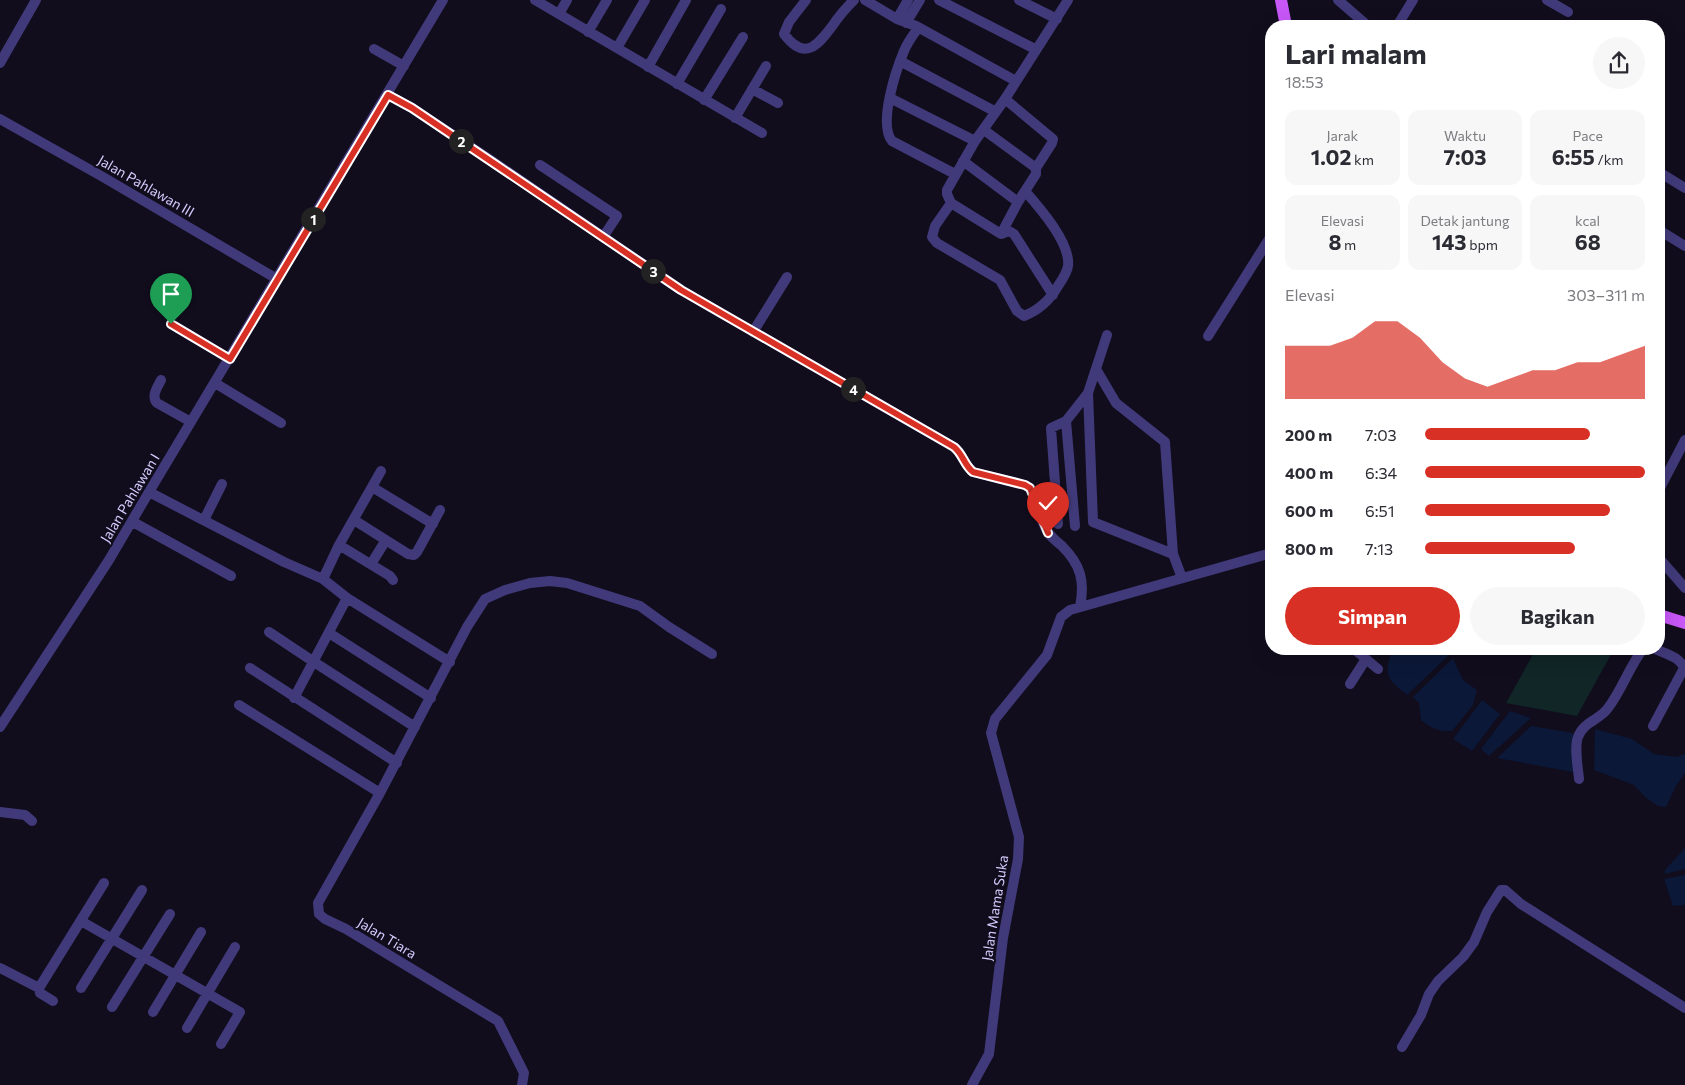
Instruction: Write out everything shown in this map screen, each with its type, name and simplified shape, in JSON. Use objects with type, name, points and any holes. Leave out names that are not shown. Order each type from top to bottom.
[{"type":"main road","points":[[1281,0],[1285,20]]},
{"type":"main road","points":[[1665,618],[1685,624]]},
{"type":"street","points":[[0,63],[36,0]]},
{"type":"street","name":"Jalan Pahlawan I","points":[[0,727],[133,522],[149,492],[388,95],[443,0]]},
{"type":"street","points":[[534,0],[762,134]]},
{"type":"street","points":[[559,14],[567,0]]},
{"type":"street","points":[[588,32],[607,0]]},
{"type":"street","points":[[617,48],[645,0]]},
{"type":"street","points":[[648,67],[686,0]]},
{"type":"street","points":[[806,0],[789,22],[784,34],[790,41],[802,48],[812,48],[820,42],[854,0]]},
{"type":"street","points":[[865,0],[1016,81]]},
{"type":"street","points":[[901,21],[908,0]]},
{"type":"street","points":[[901,21],[920,0]]},
{"type":"street","points":[[939,0],[1035,49]]},
{"type":"street","points":[[1019,0],[1057,19]]},
{"type":"street","points":[[1001,234],[951,202],[947,190],[975,141],[1005,99],[1035,49],[1068,0]]},
{"type":"street","points":[[1338,0],[1361,20]]},
{"type":"street","points":[[1401,20],[1413,0]]},
{"type":"street","points":[[1547,0],[1568,12]]},
{"type":"street","points":[[677,84],[721,9]]},
{"type":"street","points":[[918,28],[904,48],[900,61],[890,98],[888,133],[892,141],[955,174]]},
{"type":"street","points":[[704,100],[743,36]]},
{"type":"street","points":[[374,49],[404,66]]},
{"type":"street","points":[[900,61],[996,112]]},
{"type":"street","points":[[735,118],[766,66]]},
{"type":"street","points":[[752,89],[778,103]]},
{"type":"street","points":[[388,95],[420,114],[681,290],[954,447],[960,452],[967,468],[973,472],[1025,485],[1030,488],[1048,533],[1068,552],[1077,565],[1082,579],[1080,607]]},
{"type":"street","points":[[890,98],[975,141]]},
{"type":"street","points":[[1001,234],[1036,174],[1036,168],[1053,139],[1005,99]]},
{"type":"street","name":"Jalan Pahlawan III","points":[[0,119],[103,176],[277,279]]},
{"type":"street","points":[[984,130],[1036,168]]},
{"type":"street","points":[[963,161],[1018,202]]},
{"type":"street","points":[[540,165],[617,216],[603,237]]},
{"type":"street","points":[[1665,176],[1685,188]]},
{"type":"street","points":[[951,202],[935,226],[932,237],[937,242],[1000,280],[1017,311],[1022,316],[1040,307],[1053,295],[1067,270],[1068,260],[1066,251],[1050,222],[1025,190]]},
{"type":"street","points":[[1001,234],[1009,231],[1014,234],[1053,295]]},
{"type":"street","points":[[1665,234],[1685,246]]},
{"type":"street","points":[[1208,336],[1265,246]]},
{"type":"street","points":[[753,332],[787,276]]},
{"type":"street","points":[[171,324],[230,359]]},
{"type":"street","points":[[1058,524],[1051,428],[1066,421],[1088,393],[1107,335]]},
{"type":"street","points":[[1096,369],[1116,402],[1165,442],[1173,554],[1182,578]]},
{"type":"street","points":[[160,380],[153,395],[154,400],[191,422]]},
{"type":"street","points":[[214,383],[281,423]]},
{"type":"street","points":[[1088,393],[1093,522],[1173,554]]},
{"type":"street","points":[[1066,421],[1075,526]]},
{"type":"street","points":[[1665,478],[1685,440]]},
{"type":"street","points":[[323,579],[339,545],[381,471]]},
{"type":"street","points":[[204,520],[222,484]]},
{"type":"street","points":[[372,487],[433,524]]},
{"type":"street","points":[[149,492],[284,562],[323,579],[347,598],[450,662]]},
{"type":"street","points":[[354,520],[408,554],[414,555],[440,510]]},
{"type":"street","points":[[133,522],[231,576]]},
{"type":"street","points":[[371,564],[386,540]]},
{"type":"street","points":[[339,545],[390,576],[393,580]]},
{"type":"street","name":"Jalan Mama Suka","points":[[972,1085],[989,1054],[1003,938],[1018,859],[1019,837],[990,733],[995,719],[1047,655],[1061,616],[1070,610],[1265,555]]},
{"type":"street","points":[[1665,565],[1685,588]]},
{"type":"street","points":[[239,705],[380,793],[467,627],[485,600],[505,590],[550,580],[597,592],[640,606],[712,654]]},
{"type":"street","points":[[294,698],[347,598]]},
{"type":"street","points":[[269,632],[415,726]]},
{"type":"street","points":[[329,633],[431,698]]},
{"type":"street","points":[[1654,726],[1684,668],[1677,659],[1665,654]]},
{"type":"street","points":[[1361,655],[1378,669]]},
{"type":"street","points":[[1579,779],[1577,742],[1579,735],[1591,720],[1607,710],[1639,655]]},
{"type":"street","points":[[1350,684],[1366,659]]},
{"type":"street","points":[[250,668],[397,763]]},
{"type":"street","name":"Jalan Tiara","points":[[380,793],[322,892],[318,903],[319,914],[324,919],[346,929],[498,1022],[524,1073],[522,1085]]},
{"type":"street","points":[[0,812],[25,815],[32,821]]},
{"type":"street","points":[[39,988],[104,883]]},
{"type":"street","points":[[81,988],[142,890]]},
{"type":"street","points":[[1402,1046],[1421,1015],[1429,994],[1474,942],[1487,912],[1501,890],[1505,890],[1521,904],[1685,1008]]},
{"type":"street","points":[[112,1007],[170,914]]},
{"type":"street","points":[[81,921],[240,1012],[221,1044]]},
{"type":"street","points":[[153,1012],[200,932]]},
{"type":"street","points":[[187,1028],[235,947]]},
{"type":"street","points":[[0,968],[39,988],[40,993],[53,1001]]},
{"type":"green space","points":[[1533,655],[1611,655],[1577,716],[1506,703]]},
{"type":"water","points":[[1390,655],[1449,655],[1407,695],[1390,679],[1388,665]]},
{"type":"water","points":[[1453,658],[1463,680],[1477,690],[1473,705],[1452,731],[1443,731],[1421,720],[1419,703],[1413,697]]},
{"type":"water","points":[[1482,700],[1500,714],[1472,751],[1453,739]]},
{"type":"water","points":[[1510,711],[1531,718],[1489,756],[1481,749]]},
{"type":"water","points":[[1531,726],[1573,733],[1573,772],[1497,758]]},
{"type":"water","points":[[1595,729],[1632,739],[1654,754],[1676,757],[1685,754],[1685,773],[1676,786],[1666,807],[1658,806],[1645,797],[1634,785],[1594,770]]},
{"type":"water","points":[[1685,848],[1685,869],[1665,874],[1665,870]]},
{"type":"water","points":[[1685,875],[1685,905],[1673,906],[1664,879]]},
{"type":"route","points":[[171,324],[230,359],[388,95],[412,108],[681,290],[954,447],[960,452],[967,468],[973,472],[1025,485],[1030,488],[1048,533]]}]
